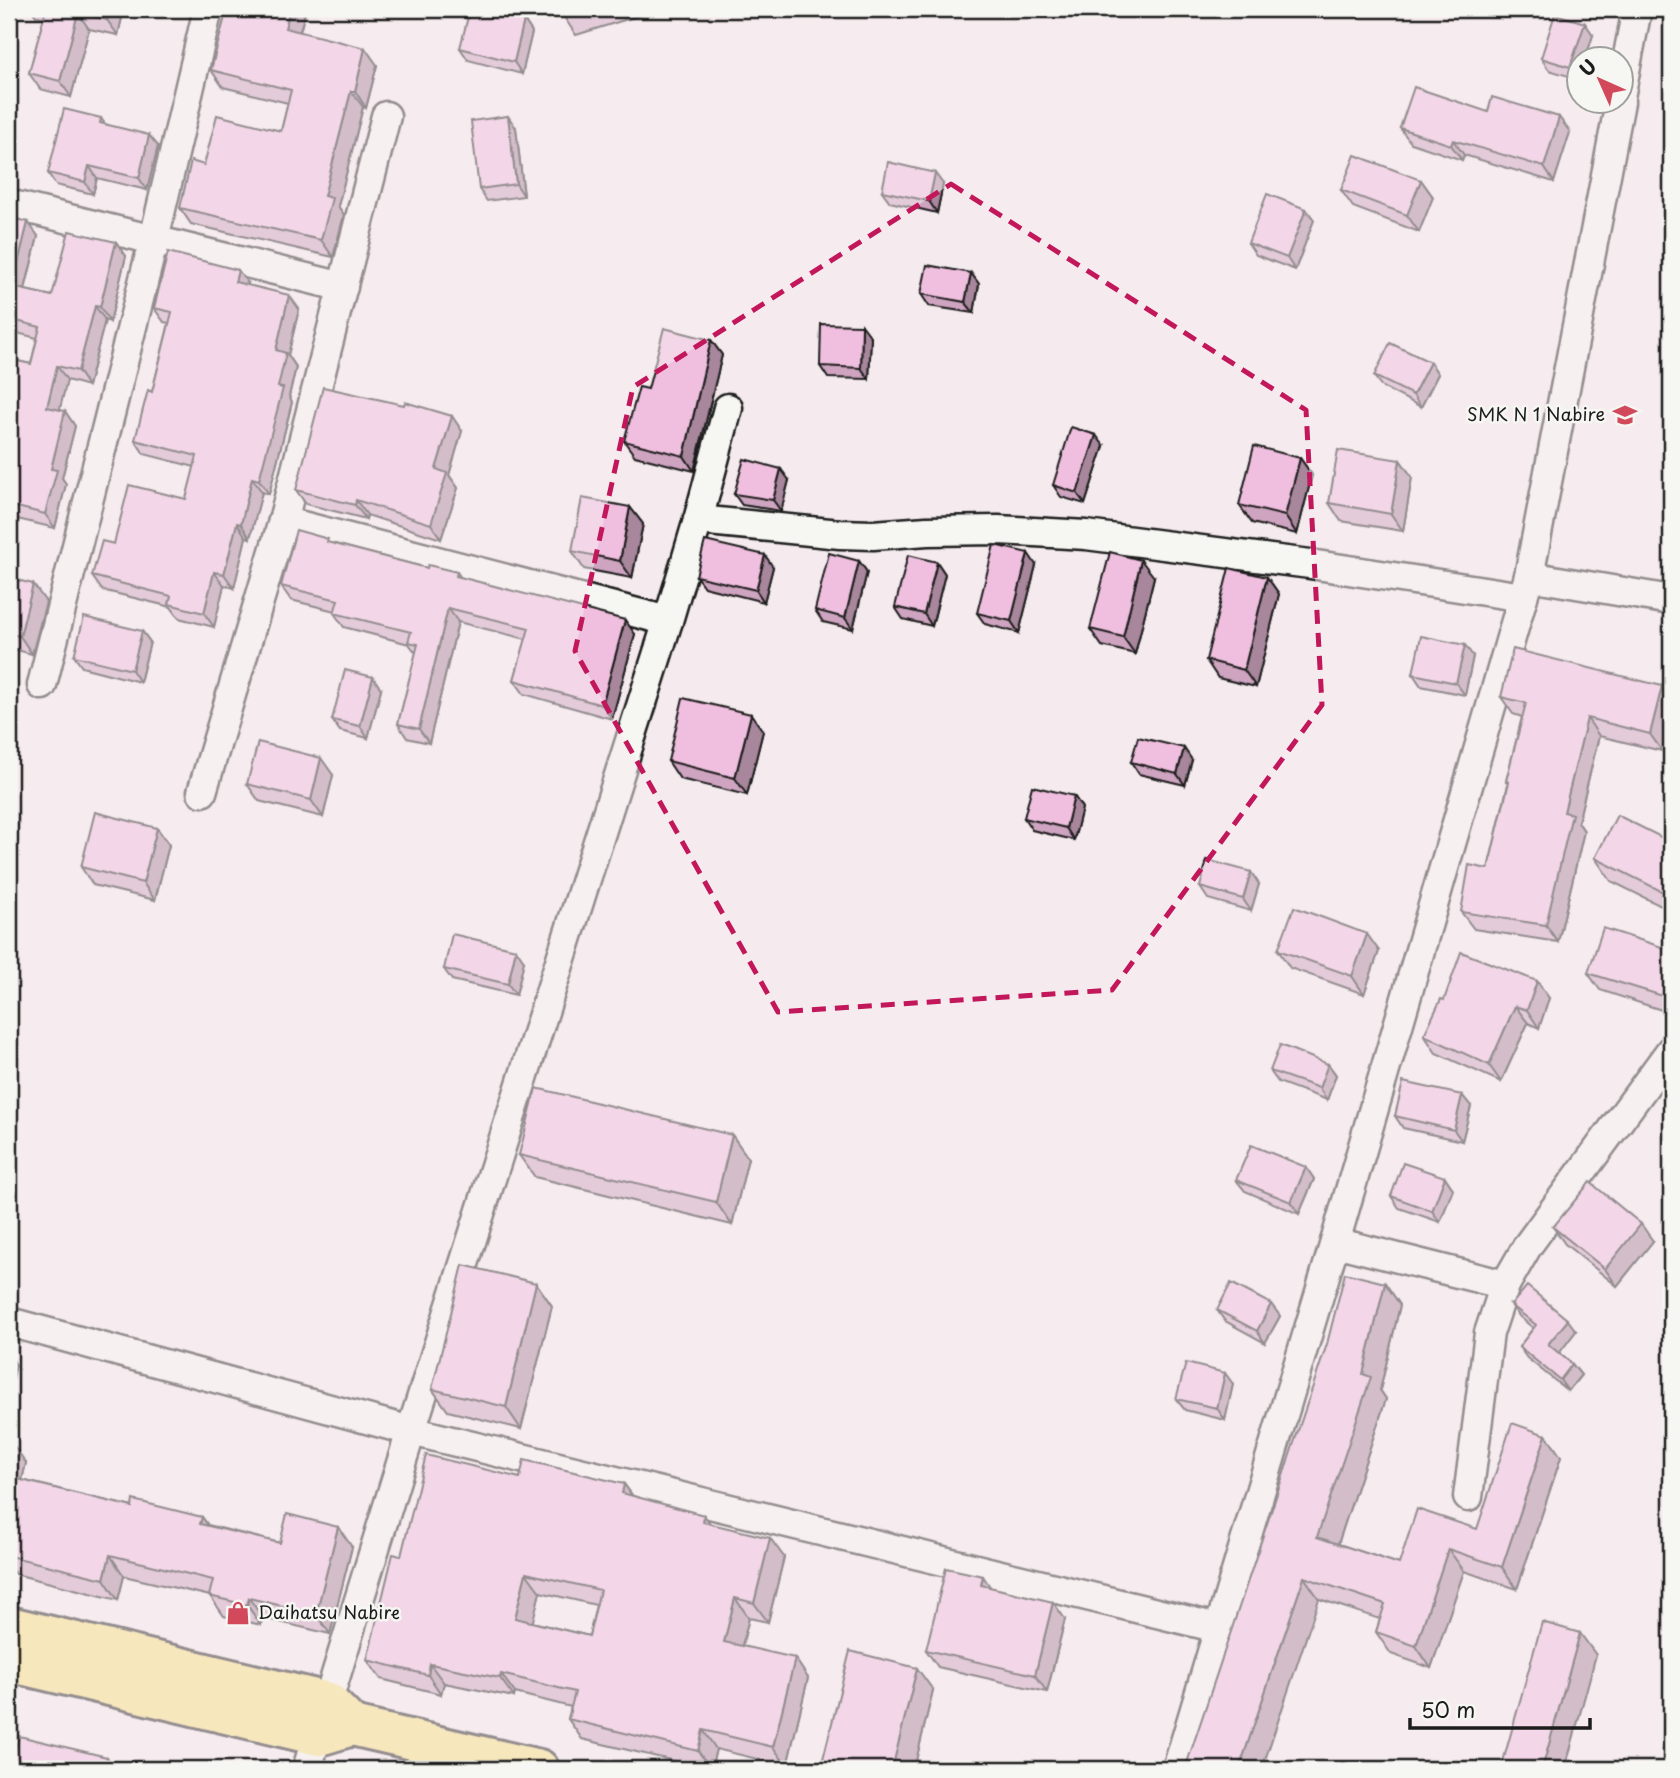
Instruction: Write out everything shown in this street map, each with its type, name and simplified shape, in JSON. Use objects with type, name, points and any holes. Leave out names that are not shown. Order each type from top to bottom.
[{"type":"main road","points":[[9,1626],[327,1733]]},
{"type":"main road","points":[[9,1662],[327,1733],[539,1769]]},
{"type":"street","points":[[43,685],[208,9]]},
{"type":"street","points":[[1630,46],[1637,9]]},
{"type":"street","points":[[202,792],[284,521],[386,116]]},
{"type":"street","points":[[1177,1769],[1335,1242],[1526,586],[1617,116]]},
{"type":"street","points":[[9,204],[343,287]]},
{"type":"street","points":[[327,1733],[411,1431],[668,621],[728,408]]},
{"type":"street","points":[[698,520],[840,534],[998,530],[1086,535],[1310,564],[1671,600]]},
{"type":"street","points":[[284,521],[668,621]]},
{"type":"street","points":[[1468,1497],[1489,1333],[1505,1284],[1528,1245],[1671,1050]]},
{"type":"street","points":[[1335,1242],[1505,1284]]},
{"type":"street","points":[[9,1322],[411,1431],[1218,1628]]},
{"type":"highlighted area","points":[[951,184],[1306,410],[1322,705],[1112,990],[778,1012],[575,651],[633,387]]},
{"type":"building","points":[[46,9],[110,9],[107,20],[78,13],[60,81],[29,73]]},
{"type":"building","points":[[227,9],[290,9],[285,28],[365,48],[324,196],[332,198],[321,240],[180,208],[191,161],[204,165],[217,115],[281,131],[291,90],[211,70]]},
{"type":"building","points":[[470,9],[524,20],[514,62],[460,48]]},
{"type":"building","points":[[561,9],[593,9],[564,17]]},
{"type":"building","points":[[1555,14],[1585,23],[1577,46],[1564,46],[1564,65],[1541,58]]},
{"type":"building","points":[[1414,87],[1488,112],[1492,97],[1559,117],[1544,167],[1453,140],[1451,145],[1400,128]]},
{"type":"building","points":[[64,109],[101,118],[100,123],[149,135],[139,178],[89,166],[85,182],[48,173]]},
{"type":"building","points":[[508,116],[516,184],[479,189],[471,121]]},
{"type":"building","points":[[1355,155],[1421,180],[1407,215],[1341,190]]},
{"type":"building","points":[[888,162],[935,173],[929,201],[882,191]]},
{"type":"building","points":[[1267,194],[1306,209],[1287,258],[1248,243]]},
{"type":"building","points":[[9,217],[28,222],[12,287],[52,296],[69,231],[116,242],[100,307],[95,306],[78,371],[57,366],[47,407],[65,411],[51,469],[57,470],[45,514],[9,505],[9,359],[31,364],[40,327],[9,319]]},
{"type":"building","points":[[168,252],[238,270],[235,282],[289,295],[276,350],[286,353],[278,387],[283,388],[259,480],[252,478],[241,524],[237,523],[224,574],[214,572],[204,613],[169,604],[171,596],[92,576],[102,541],[114,544],[129,485],[186,499],[197,456],[135,440],[148,390],[152,392],[172,312],[154,308]]},
{"type":"building","points":[[927,265],[971,273],[965,302],[921,294]]},
{"type":"building","points":[[821,324],[862,325],[861,368],[820,366]]},
{"type":"building","points":[[664,328],[711,340],[684,456],[624,441],[639,387],[648,389]]},
{"type":"building","points":[[1390,343],[1430,362],[1413,395],[1374,376]]},
{"type":"building","points":[[323,387],[404,405],[405,402],[452,416],[436,469],[447,473],[431,524],[356,500],[355,505],[296,490]]},
{"type":"building","points":[[1071,427],[1096,435],[1077,493],[1053,485]]},
{"type":"building","points":[[1254,446],[1300,458],[1285,516],[1239,505]]},
{"type":"building","points":[[1338,450],[1400,460],[1391,514],[1329,503]]},
{"type":"building","points":[[744,459],[781,469],[773,500],[734,494]]},
{"type":"building","points":[[582,498],[630,507],[620,561],[572,551]]},
{"type":"building","points":[[296,530],[328,539],[327,542],[427,568],[428,565],[457,572],[456,576],[625,620],[602,705],[514,680],[529,628],[448,608],[419,729],[398,724],[418,644],[408,642],[411,632],[334,613],[338,600],[281,586]]},
{"type":"building","points":[[705,541],[765,555],[756,590],[696,576]]},
{"type":"building","points":[[994,545],[1028,553],[1011,621],[977,613]]},
{"type":"building","points":[[1110,552],[1141,560],[1123,637],[1090,629]]},
{"type":"building","points":[[829,553],[859,561],[845,618],[815,610]]},
{"type":"building","points":[[908,555],[937,562],[924,614],[895,607]]},
{"type":"building","points":[[1229,568],[1267,577],[1244,670],[1206,660]]},
{"type":"building","points":[[9,578],[33,584],[20,636],[9,634]]},
{"type":"building","points":[[84,617],[142,631],[132,670],[74,656]]},
{"type":"building","points":[[1421,636],[1465,645],[1456,683],[1413,674]]},
{"type":"building","points":[[1513,649],[1662,686],[1650,734],[1587,718],[1564,812],[1572,814],[1546,925],[1461,912],[1469,865],[1488,869],[1526,703],[1501,697]]},
{"type":"building","points":[[345,670],[373,677],[360,726],[332,720]]},
{"type":"building","points":[[683,698],[751,714],[735,778],[668,761]]},
{"type":"building","points":[[1138,737],[1184,748],[1177,774],[1131,762]]},
{"type":"building","points":[[258,742],[321,758],[311,800],[247,784]]},
{"type":"building","points":[[1032,786],[1074,796],[1066,828],[1024,818]]},
{"type":"building","points":[[95,812],[157,828],[143,883],[81,867]]},
{"type":"building","points":[[1617,815],[1671,842],[1671,896],[1595,858]]},
{"type":"building","points":[[1207,860],[1251,872],[1243,899],[1200,887]]},
{"type":"building","points":[[1294,907],[1367,934],[1352,976],[1278,950]]},
{"type":"building","points":[[1603,928],[1671,950],[1671,981],[1666,997],[1588,973]]},
{"type":"building","points":[[452,934],[516,949],[508,984],[444,969]]},
{"type":"building","points":[[1461,952],[1537,981],[1527,1010],[1515,1006],[1489,1065],[1424,1035],[1441,999],[1444,1000]]},
{"type":"building","points":[[1280,1045],[1328,1064],[1319,1088],[1270,1071]]},
{"type":"building","points":[[1671,1075],[1671,1094],[1662,1086]]},
{"type":"building","points":[[1403,1082],[1462,1095],[1454,1130],[1395,1116]]},
{"type":"building","points":[[536,1088],[732,1135],[716,1202],[519,1155]]},
{"type":"building","points":[[1251,1145],[1306,1167],[1291,1202],[1236,1180]]},
{"type":"building","points":[[1403,1163],[1445,1177],[1432,1211],[1391,1196]]},
{"type":"building","points":[[1590,1182],[1641,1224],[1605,1269],[1553,1227]]},
{"type":"building","points":[[463,1265],[536,1283],[506,1407],[432,1389]]},
{"type":"building","points":[[1345,1273],[1385,1283],[1363,1374],[1371,1377],[1317,1537],[1399,1564],[1417,1509],[1477,1529],[1512,1423],[1546,1435],[1502,1567],[1448,1549],[1416,1646],[1376,1632],[1385,1604],[1304,1577],[1239,1769],[1185,1769],[1327,1344]]},
{"type":"building","points":[[1231,1283],[1271,1304],[1257,1331],[1217,1310]]},
{"type":"building","points":[[1527,1286],[1568,1320],[1548,1344],[1572,1364],[1560,1380],[1519,1347],[1536,1325],[1511,1305]]},
{"type":"building","points":[[1186,1363],[1225,1373],[1217,1408],[1176,1399]]},
{"type":"building","points":[[426,1455],[520,1478],[524,1460],[624,1484],[622,1493],[704,1515],[703,1522],[770,1538],[754,1603],[735,1598],[724,1642],[795,1658],[773,1747],[703,1730],[698,1751],[568,1719],[575,1692],[501,1674],[500,1678],[430,1664],[428,1675],[367,1660],[393,1554],[401,1556]],"holes":[[[526,1573],[600,1590],[589,1636],[515,1618]]]},
{"type":"building","points":[[9,1477],[132,1507],[133,1500],[202,1517],[200,1524],[280,1543],[287,1514],[338,1527],[316,1614],[249,1598],[247,1605],[209,1596],[213,1580],[110,1555],[104,1579],[9,1556]]},
{"type":"building","points":[[946,1568],[983,1576],[981,1585],[1053,1602],[1035,1675],[926,1650]]},
{"type":"building","points":[[1542,1622],[1580,1633],[1542,1769],[1501,1769]]},
{"type":"building","points":[[850,1651],[917,1668],[892,1769],[849,1769],[822,1763]]},
{"type":"building","points":[[19,1736],[107,1757],[104,1769],[10,1769]]},
{"type":"place","name":"SMK N 1 Nabire","points":[[1625,415]]},
{"type":"place","name":"Daihatsu Nabire","points":[[238,1613]]}]
